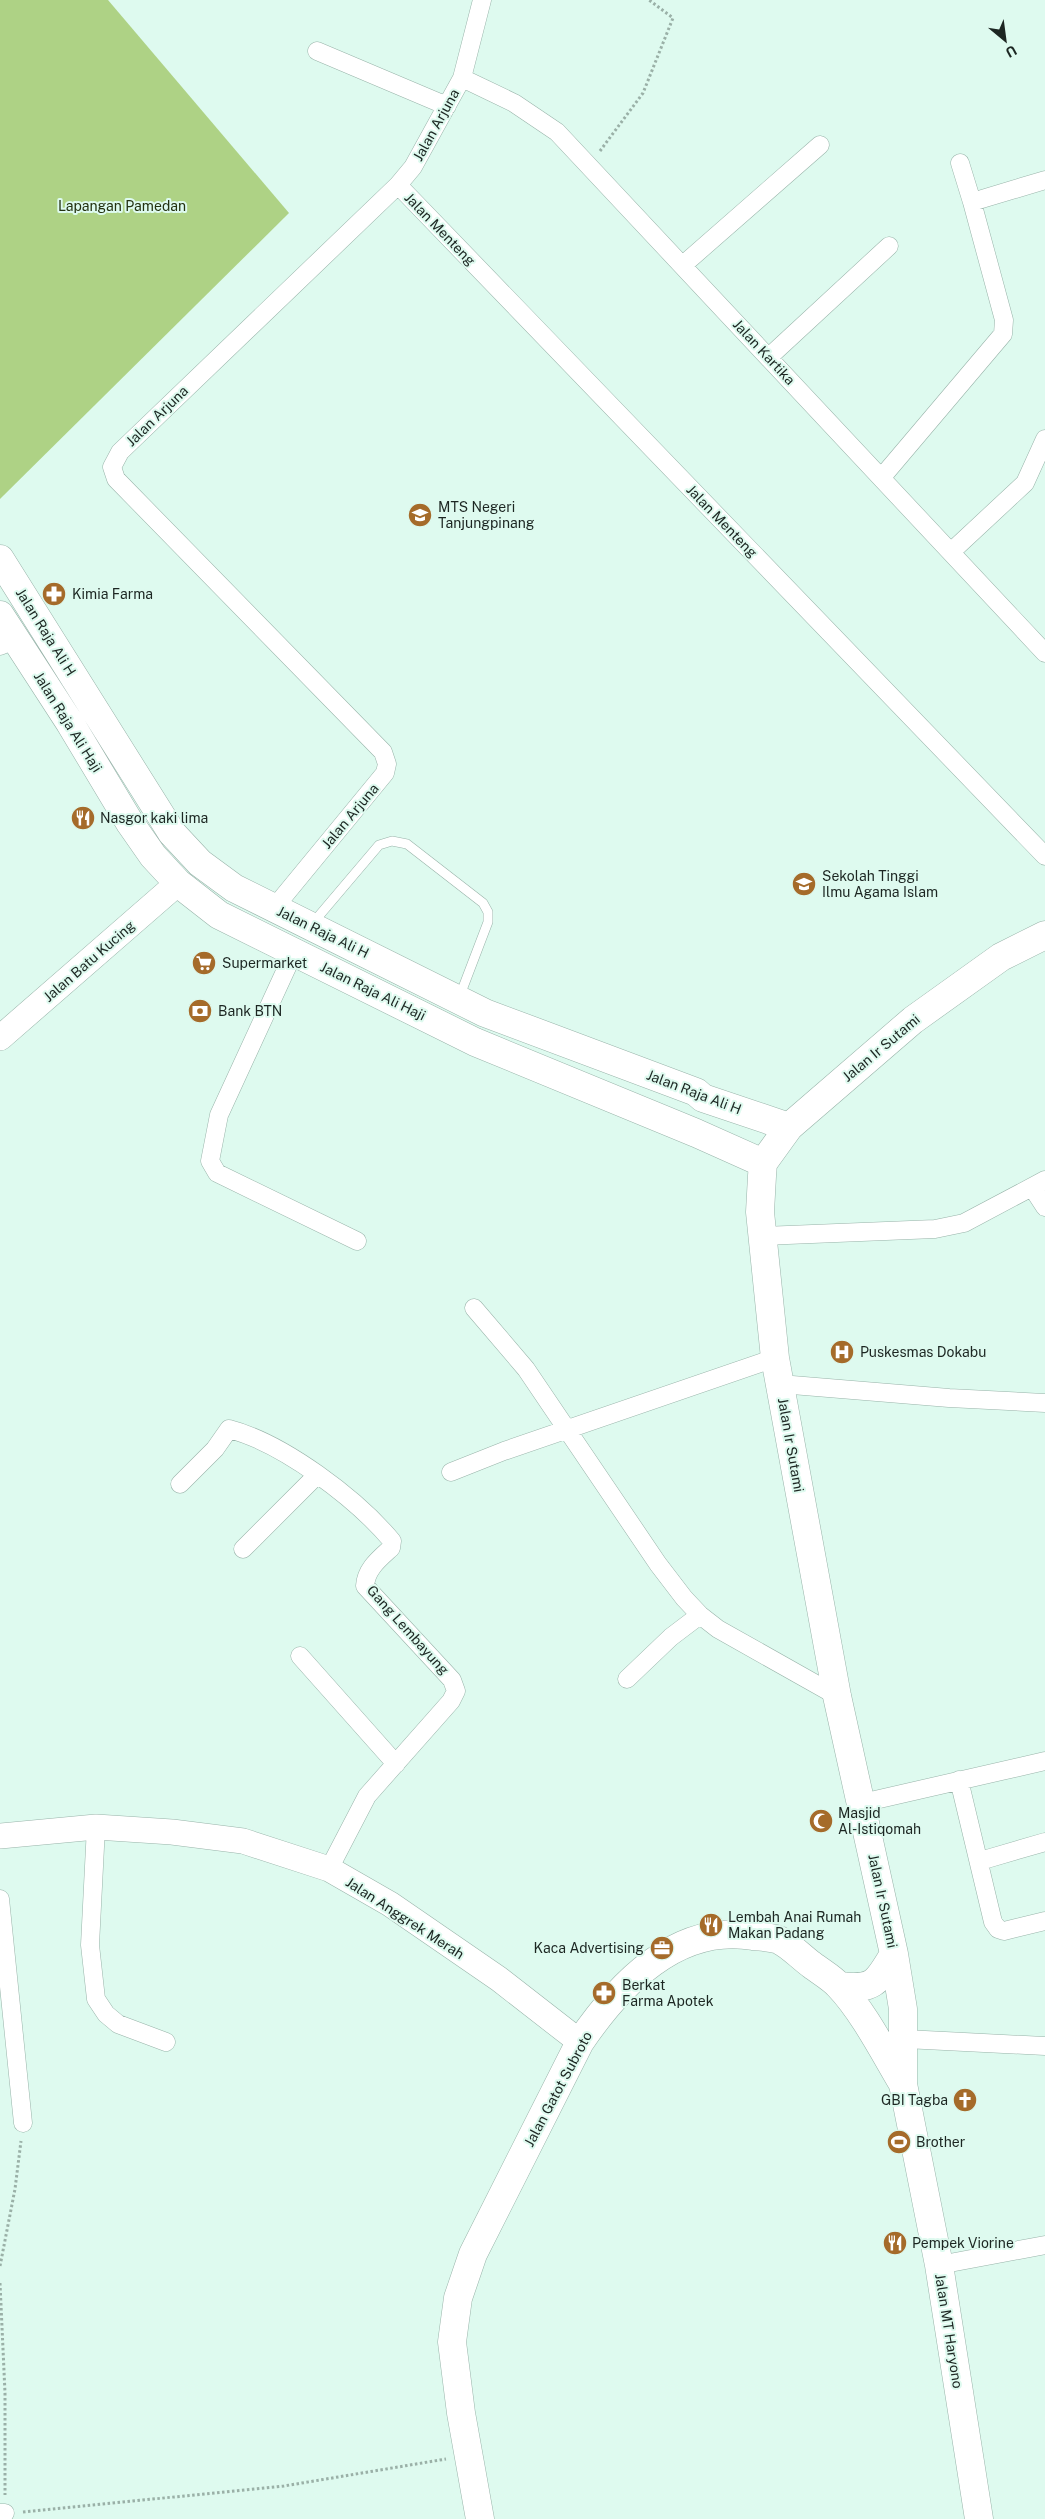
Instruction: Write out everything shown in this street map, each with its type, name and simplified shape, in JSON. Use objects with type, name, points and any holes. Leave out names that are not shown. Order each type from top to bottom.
[{"type":"main road","name":"Jalan Raja Ali H","points":[[0,559],[172,833],[200,863],[234,888],[485,1013],[696,1092],[703,1098],[790,1127]]},
{"type":"main road","name":"Jalan Raja Ali Haji","points":[[0,615],[8,642],[153,856],[178,883],[218,914],[475,1042],[687,1129],[763,1163]]},
{"type":"main road","points":[[153,856],[172,833]]},
{"type":"main road","name":"Jalan Ir Sutami","points":[[903,2084],[905,2038],[903,2010],[894,1954],[837,1696],[775,1358],[760,1212],[763,1163],[790,1127],[913,1020],[1001,957],[1045,935]]},
{"type":"main road","name":"Jalan Gatot Subroto","points":[[480,2519],[468,2456],[452,2342],[458,2298],[473,2254],[580,2042],[598,2014],[650,1963],[678,1947],[707,1936],[739,1934],[779,1940],[839,1986],[869,2028],[903,2084]]},
{"type":"main road","points":[[839,1986],[858,1988],[870,1984],[878,1978],[894,1954]]},
{"type":"main road","name":"Jalan MT Haryono","points":[[903,2084],[938,2265],[978,2519]]},
{"type":"street","name":"Jalan Arjuna","points":[[274,908],[385,773],[387,764],[383,752],[116,480],[112,467],[120,452],[398,185],[412,167],[462,78],[482,0]]},
{"type":"street","points":[[317,51],[447,106]]},
{"type":"street","name":"Jalan Kartika","points":[[462,78],[514,103],[556,132],[952,551],[1045,653]]},
{"type":"street","points":[[683,266],[820,145]]},
{"type":"street","points":[[882,477],[1003,334],[1004,320],[960,163]]},
{"type":"street","points":[[972,202],[1045,180]]},
{"type":"street","name":"Jalan Menteng","points":[[398,185],[1045,856]]},
{"type":"street","points":[[769,357],[889,246]]},
{"type":"street","points":[[952,551],[1025,483],[1045,439]]},
{"type":"street","name":"Jalan Batu Kucing","points":[[0,1038],[178,883]]},
{"type":"street","points":[[294,952],[219,1114],[210,1160],[217,1174],[358,1242]]},
{"type":"street","points":[[763,1236],[935,1229],[964,1223],[1038,1184],[1045,1207]]},
{"type":"street","points":[[474,1308],[526,1369],[658,1564],[700,1615],[718,1629],[837,1696]]},
{"type":"street","points":[[451,1472],[504,1451],[568,1431],[775,1358]]},
{"type":"street","points":[[780,1384],[949,1398],[1045,1403]]},
{"type":"street","name":"Gang Lembayung","points":[[180,1484],[215,1449],[230,1429],[253,1436],[335,1486],[392,1541],[391,1548],[374,1564],[366,1576],[365,1586],[452,1680],[456,1691],[450,1701],[367,1796],[329,1869]]},
{"type":"street","points":[[243,1548],[317,1475]]},
{"type":"street","points":[[627,1680],[671,1637],[700,1615]]},
{"type":"street","points":[[300,1656],[396,1764]]},
{"type":"street","points":[[862,1803],[1045,1761]]},
{"type":"street","points":[[959,1780],[993,1922],[998,1929],[1004,1931],[1045,1921]]},
{"type":"street","points":[[96,1827],[90,1945],[96,1999],[106,2014],[118,2024],[166,2042]]},
{"type":"street","name":"Jalan Anggrek Merah","points":[[0,1836],[96,1827],[172,1832],[242,1841],[329,1869],[390,1904],[499,1980],[580,2042]]},
{"type":"street","points":[[980,1862],[1045,1842]]},
{"type":"street","points":[[0,1900],[23,2123]]},
{"type":"street","points":[[905,2038],[1045,2046]]},
{"type":"street","points":[[938,2265],[1045,2245]]},
{"type":"lane","points":[[310,926],[379,845],[392,841],[407,844],[483,903],[488,912],[488,922],[459,1000]]},
{"type":"path","points":[[589,166],[644,92],[673,18],[649,0]]},
{"type":"path","points":[[0,2266],[15,2188],[23,2123]]},
{"type":"path","points":[[0,2283],[4,2376],[3,2513],[284,2486],[468,2456]]},
{"type":"green space","name":"Lapangan Pamedan","points":[[0,0],[108,0],[289,213],[0,499]]},
{"type":"place","name":"MTS Negeri Tanjungpinang","points":[[420,515]]},
{"type":"place","name":"Kimia Farma","points":[[54,594]]},
{"type":"place","name":"Nasgor kaki lima","points":[[83,818]]},
{"type":"place","name":"Sekolah Tinggi Ilmu Agama Islam","points":[[804,884]]},
{"type":"place","name":"Supermarket","points":[[204,963]]},
{"type":"place","name":"Bank BTN","points":[[200,1011]]},
{"type":"place","name":"Puskesmas Dokabu","points":[[842,1352]]},
{"type":"place","name":"Masjid Al-Istiqomah","points":[[821,1821]]},
{"type":"place","name":"Lembah Anai Rumah Makan Padang","points":[[711,1925]]},
{"type":"place","name":"Kaca Advertising","points":[[662,1948]]},
{"type":"place","name":"Berkat Farma Apotek","points":[[604,1993]]},
{"type":"place","name":"GBI Tagba","points":[[965,2100]]},
{"type":"place","name":"Brother","points":[[899,2142]]},
{"type":"place","name":"Pempek Viorine","points":[[895,2243]]}]
